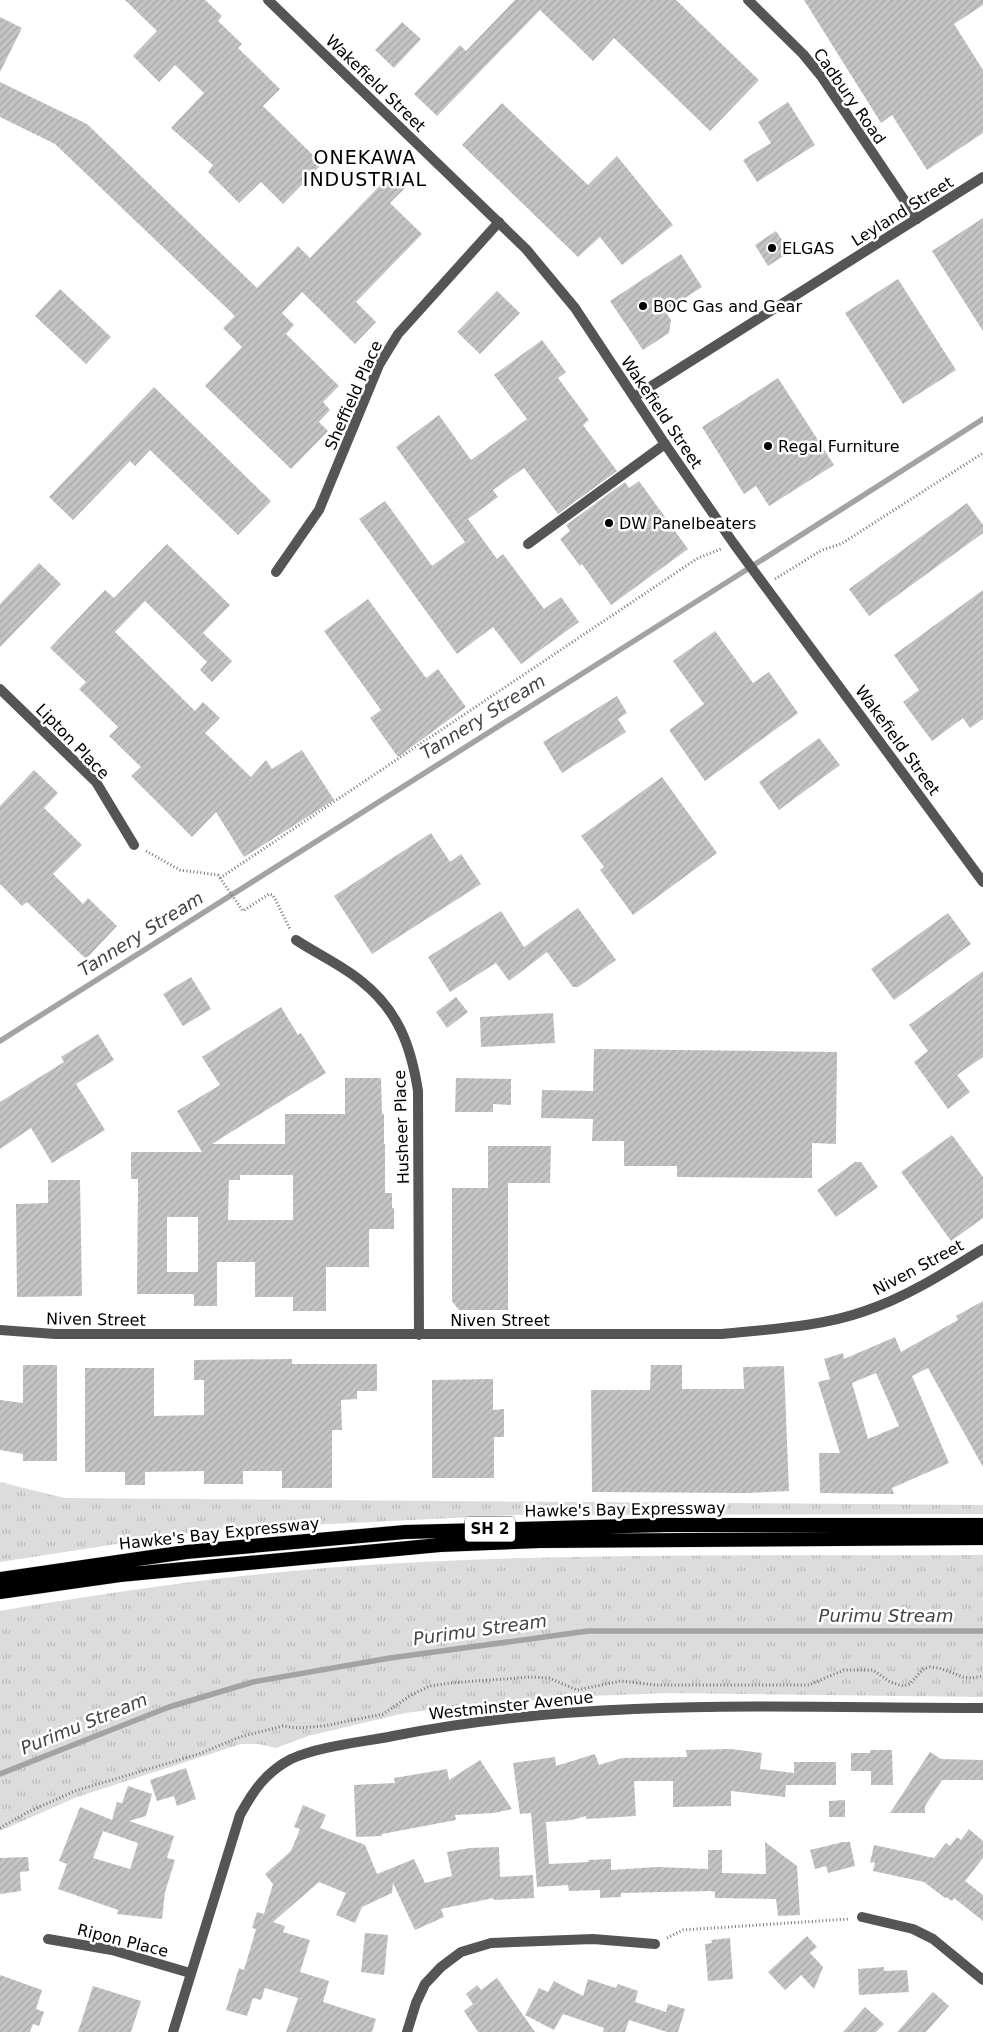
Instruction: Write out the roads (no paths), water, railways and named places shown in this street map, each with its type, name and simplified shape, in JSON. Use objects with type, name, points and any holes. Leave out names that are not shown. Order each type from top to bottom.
[{"type":"highway","name":"Hawke's Bay Expressway","points":[[0,1579],[186,1552],[405,1532],[665,1525],[983,1525]]},
{"type":"highway","name":"Hawke's Bay Expressway","points":[[0,1592],[120,1575],[440,1545],[549,1540],[983,1538]]},
{"type":"street","name":"Wakefield Street","points":[[268,0],[499,222],[526,249],[563,292],[737,547],[983,882]]},
{"type":"street","name":"Cadbury Road","points":[[748,0],[796,47],[821,76],[917,219]]},
{"type":"street","name":"Leyland Street","points":[[634,397],[983,177]]},
{"type":"street","name":"Sheffield Place","points":[[276,572],[319,510],[379,365],[398,334],[499,222]]},
{"type":"street","points":[[528,544],[665,444]]},
{"type":"street","name":"Lipton Place","points":[[0,689],[96,782],[134,845]]},
{"type":"street","name":"Husheer Place","points":[[296,940],[362,981],[388,1007],[401,1028],[413,1060],[418,1090],[419,1335]]},
{"type":"street","name":"Niven Street","points":[[0,1330],[55,1334],[722,1334],[828,1321],[865,1311],[903,1295],[983,1249]]},
{"type":"street","name":"Westminster Avenue","points":[[173,2032],[240,1815],[252,1793],[262,1780],[273,1770],[292,1759],[316,1751],[428,1729],[484,1720],[561,1714],[665,1708],[983,1708]]},
{"type":"street","points":[[862,1917],[913,1929],[933,1939],[983,1980]]},
{"type":"street","name":"Ripon Place","points":[[48,1939],[112,1950],[190,1973]]},
{"type":"street","points":[[407,2032],[416,2003],[425,1984],[441,1967],[461,1952],[491,1943],[593,1939],[655,1944]]},
{"type":"waterway","name":"Tannery Stream","points":[[0,1041],[983,419]]},
{"type":"waterway","name":"Purimu Stream","points":[[0,1774],[169,1707],[253,1682],[390,1658],[588,1631],[983,1631]]},
{"type":"place","name":"ELGAS","points":[[772,248]]},
{"type":"place","name":"BOC Gas and Gear","points":[[643,306]]},
{"type":"place","name":"Regal Furniture","points":[[768,446]]},
{"type":"place","name":"DW Panelbeaters","points":[[609,523]]},
{"type":"district","name":"ONEKAWA INDUSTRIAL","points":[[365,168]]}]
